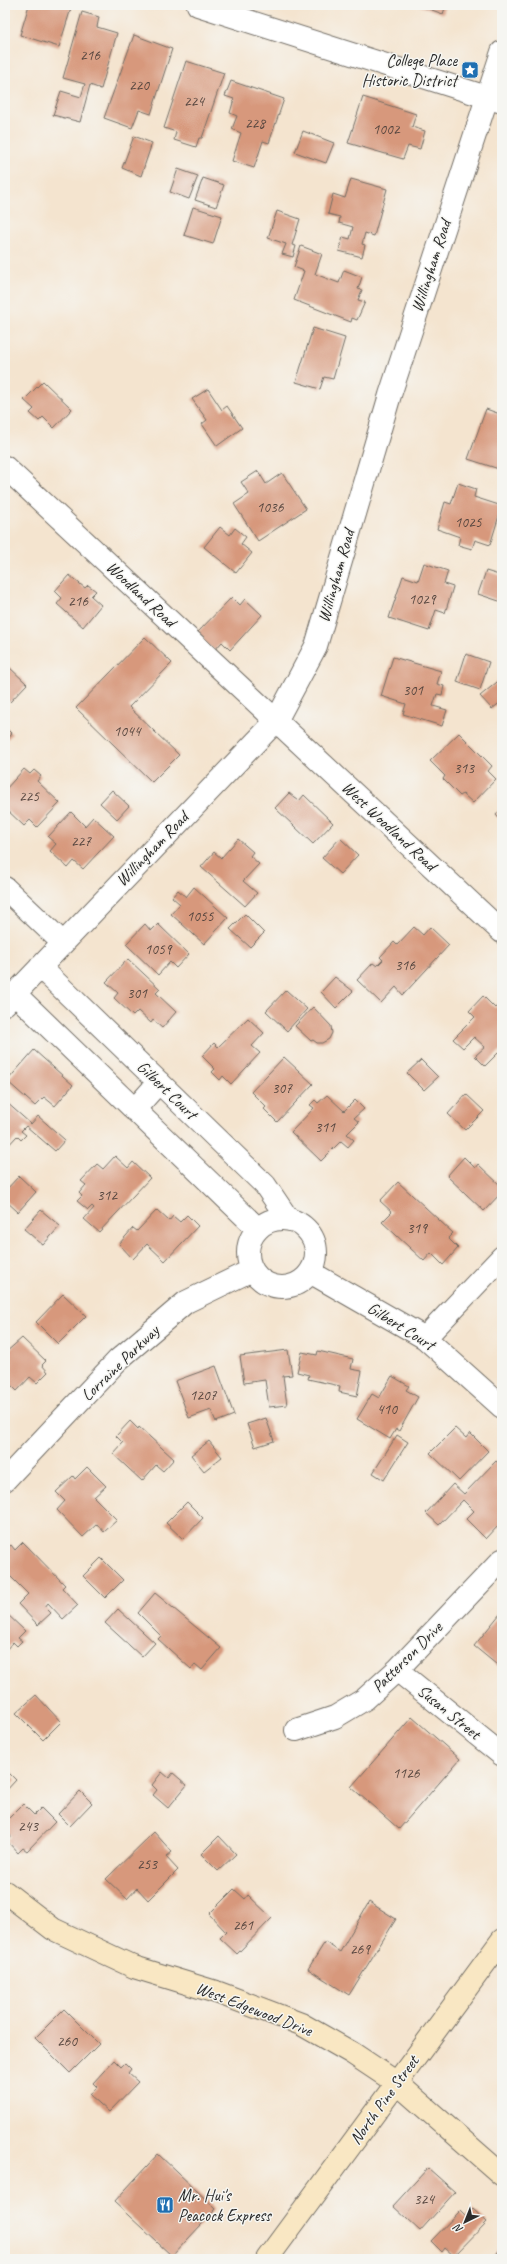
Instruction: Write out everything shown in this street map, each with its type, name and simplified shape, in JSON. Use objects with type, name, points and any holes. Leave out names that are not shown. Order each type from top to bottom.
[{"type":"street","points":[[198,5],[495,100]]},
{"type":"street","name":"Willingham Road","points":[[10,999],[276,721],[316,646],[390,395],[454,194],[495,100],[502,52]]},
{"type":"street","name":"Woodland Road","points":[[5,467],[276,721]]},
{"type":"street","name":"West Woodland Road","points":[[276,721],[502,932]]},
{"type":"street","points":[[5,888],[63,943]]},
{"type":"street","name":"Gilbert Court","points":[[40,968],[265,1185],[288,1219]]},
{"type":"street","points":[[10,999],[134,1110],[258,1229]]},
{"type":"street","points":[[134,1110],[159,1082]]},
{"type":"street","points":[[277,1219],[288,1219],[303,1226],[313,1239],[316,1250],[314,1262],[310,1272],[302,1280],[292,1285],[280,1286],[269,1284],[252,1270],[248,1259],[248,1248],[251,1238],[266,1222],[277,1219]]},
{"type":"street","points":[[425,1338],[502,1257]]},
{"type":"street","name":"Lorraine Parkway","points":[[5,1480],[118,1360],[181,1306],[186,1302],[252,1270]]},
{"type":"street","name":"Gilbert Court","points":[[310,1272],[425,1338],[502,1407]]},
{"type":"street","name":"Patterson Drive","points":[[296,1730],[341,1714],[366,1699],[397,1670],[502,1560]]},
{"type":"street","name":"Susan Street","points":[[397,1670],[502,1755]]},
{"type":"street","name":"West Edgewood Drive","points":[[5,1892],[53,1929],[134,1967],[219,1993],[301,2024],[352,2053],[397,2083],[502,2175]]},
{"type":"street","name":"North Pine Street","points":[[267,2259],[502,1940]]},
{"type":"building","points":[[29,5],[72,5],[59,47],[20,35]]},
{"type":"building","points":[[418,5],[446,5],[443,14]]},
{"type":"building","points":[[82,12],[99,17],[97,27],[117,33],[101,89],[90,85],[80,122],[53,115],[61,91],[81,97],[85,84],[63,78]]},
{"type":"building","points":[[134,35],[172,49],[151,114],[139,110],[132,128],[104,118]]},
{"type":"building","points":[[186,61],[224,73],[202,138],[199,138],[196,147],[174,140],[176,132],[164,128]]},
{"type":"building","points":[[231,81],[284,99],[269,143],[263,141],[254,168],[232,161],[241,133],[232,129],[237,116],[230,113],[234,99],[225,96]]},
{"type":"building","points":[[363,97],[416,114],[412,127],[425,131],[420,149],[408,146],[403,159],[348,143]]},
{"type":"building","points":[[303,131],[334,143],[326,163],[295,152]]},
{"type":"building","points":[[134,136],[152,143],[141,176],[122,168]]},
{"type":"building","points":[[178,169],[198,176],[189,199],[170,192]]},
{"type":"building","points":[[203,178],[224,185],[216,207],[195,200]]},
{"type":"building","points":[[351,179],[387,189],[374,236],[365,233],[362,244],[365,245],[362,257],[339,251],[343,237],[350,239],[353,227],[339,223],[340,217],[328,214],[333,194],[345,198]]},
{"type":"building","points":[[193,207],[222,216],[213,244],[184,235]]},
{"type":"building","points":[[277,211],[300,219],[292,245],[296,246],[293,257],[282,254],[286,244],[268,238]]},
{"type":"building","points":[[301,246],[322,254],[315,274],[339,283],[344,270],[362,277],[358,289],[362,290],[358,300],[365,302],[357,320],[352,318],[351,322],[294,300],[304,271],[294,267]]},
{"type":"building","points":[[313,328],[345,338],[333,379],[324,377],[320,389],[296,382]]},
{"type":"building","points":[[43,381],[72,409],[54,428],[43,417],[39,421],[30,413],[34,409],[24,400]]},
{"type":"building","points":[[208,389],[222,410],[227,406],[242,428],[217,446],[202,424],[207,420],[192,399]]},
{"type":"building","points":[[502,408],[502,470],[468,459],[486,409],[500,414]]},
{"type":"building","points":[[258,471],[266,484],[282,473],[306,509],[258,541],[234,504],[249,494],[241,482]]},
{"type":"building","points":[[458,483],[476,489],[474,497],[502,506],[490,545],[475,540],[472,549],[458,545],[460,537],[437,529],[445,502],[451,504]]},
{"type":"building","points":[[220,527],[230,535],[235,528],[246,537],[241,544],[252,553],[236,573],[204,547]]},
{"type":"building","points":[[424,563],[448,571],[444,584],[453,587],[445,613],[436,610],[429,631],[389,618],[403,576],[418,581]]},
{"type":"building","points":[[486,571],[502,576],[502,602],[478,594]]},
{"type":"building","points":[[69,575],[85,588],[88,585],[96,591],[91,596],[101,605],[83,627],[57,604],[62,598],[55,591]]},
{"type":"building","points":[[232,597],[240,605],[245,599],[262,615],[230,650],[222,642],[214,651],[196,634]]},
{"type":"building","points":[[145,637],[172,663],[129,707],[179,755],[152,782],[76,708]]},
{"type":"building","points":[[466,654],[489,662],[480,690],[457,682]]},
{"type":"building","points":[[393,657],[441,671],[437,684],[444,686],[442,695],[437,694],[433,706],[447,710],[442,726],[403,714],[406,704],[381,696]]},
{"type":"building","points":[[7,665],[27,684],[10,702],[5,697],[5,667]]},
{"type":"building","points":[[502,678],[502,701],[492,709],[480,696]]},
{"type":"building","points":[[5,727],[12,734],[5,742]]},
{"type":"building","points":[[459,733],[492,766],[488,771],[496,779],[473,803],[463,794],[460,796],[443,779],[445,776],[430,761]]},
{"type":"building","points":[[24,769],[30,774],[34,770],[41,776],[37,781],[60,803],[37,827],[30,820],[24,826],[5,808],[5,790]]},
{"type":"building","points":[[112,790],[129,806],[117,819],[100,803]]},
{"type":"building","points":[[289,793],[299,801],[304,795],[333,823],[313,844],[275,808]]},
{"type":"building","points":[[502,808],[502,822],[496,815]]},
{"type":"building","points":[[71,812],[85,826],[93,817],[114,836],[83,869],[74,861],[68,868],[50,851],[56,844],[48,837]]},
{"type":"building","points":[[340,838],[358,855],[340,874],[322,858]]},
{"type":"building","points":[[238,839],[253,852],[250,856],[259,864],[243,881],[257,893],[245,906],[201,867],[214,852],[221,858]]},
{"type":"building","points":[[194,887],[228,918],[204,944],[171,914],[180,904],[172,897],[178,890],[186,897]]},
{"type":"building","points":[[245,914],[264,933],[250,947],[230,929]]},
{"type":"building","points":[[145,924],[151,931],[158,924],[189,954],[176,968],[170,962],[158,975],[126,944]]},
{"type":"building","points":[[414,927],[423,935],[430,927],[449,945],[403,995],[396,987],[381,1003],[357,980],[373,963],[377,966],[383,960],[380,957],[394,942],[397,945]]},
{"type":"building","points":[[128,959],[160,989],[156,993],[176,1012],[162,1028],[153,1020],[151,1023],[138,1011],[133,1016],[114,998],[118,993],[106,982]]},
{"type":"building","points":[[335,977],[353,991],[336,1008],[321,992]]},
{"type":"building","points":[[286,990],[307,1009],[287,1031],[266,1011]]},
{"type":"building","points":[[483,996],[495,1008],[499,1004],[502,1007],[502,1049],[485,1066],[475,1056],[485,1047],[474,1037],[463,1048],[453,1039],[475,1017],[469,1011]]},
{"type":"building","points":[[313,1007],[331,1026],[332,1033],[329,1039],[322,1043],[317,1043],[313,1040],[311,1041],[295,1026]]},
{"type":"building","points":[[248,1018],[264,1033],[252,1046],[260,1053],[231,1084],[223,1076],[220,1080],[212,1072],[215,1069],[202,1056],[214,1043],[218,1047]]},
{"type":"building","points":[[34,1050],[73,1085],[55,1106],[44,1097],[35,1106],[7,1081]]},
{"type":"building","points":[[284,1057],[313,1084],[277,1122],[264,1109],[266,1107],[251,1092]]},
{"type":"building","points":[[421,1060],[438,1077],[424,1090],[407,1073]]},
{"type":"building","points":[[466,1094],[484,1111],[465,1130],[448,1114]]},
{"type":"building","points":[[327,1095],[344,1111],[355,1100],[364,1109],[354,1118],[359,1122],[347,1134],[354,1140],[348,1147],[341,1141],[321,1161],[291,1132],[314,1108],[310,1105],[315,1100],[318,1103]]},
{"type":"building","points":[[5,1101],[31,1124],[38,1116],[65,1140],[55,1151],[26,1126],[21,1131],[26,1135],[21,1140],[17,1136],[5,1149]]},
{"type":"building","points":[[115,1156],[128,1168],[133,1162],[150,1178],[99,1232],[84,1219],[94,1208],[92,1206],[88,1210],[77,1201],[82,1196],[79,1193],[86,1185],[81,1181],[97,1164],[103,1169]]},
{"type":"building","points":[[464,1157],[475,1168],[478,1164],[502,1187],[502,1192],[484,1211],[447,1176]]},
{"type":"building","points":[[19,1176],[36,1192],[18,1212],[5,1200],[5,1191]]},
{"type":"building","points":[[398,1182],[453,1233],[448,1238],[458,1248],[443,1265],[431,1253],[424,1261],[382,1222],[392,1212],[380,1201]]},
{"type":"building","points":[[41,1210],[60,1226],[43,1245],[24,1229]]},
{"type":"building","points":[[157,1210],[169,1221],[173,1216],[180,1222],[187,1215],[198,1226],[165,1261],[147,1244],[133,1259],[119,1244],[133,1228],[137,1231]]},
{"type":"building","points":[[63,1294],[86,1316],[58,1344],[36,1322]]},
{"type":"building","points":[[22,1338],[46,1361],[42,1365],[48,1372],[37,1383],[30,1377],[17,1391],[5,1379],[5,1353]]},
{"type":"building","points":[[288,1350],[292,1375],[283,1376],[287,1405],[269,1407],[265,1380],[244,1383],[240,1356]]},
{"type":"building","points":[[318,1351],[353,1359],[351,1369],[362,1371],[357,1396],[339,1392],[340,1386],[308,1379],[309,1375],[297,1372],[302,1352],[317,1355]]},
{"type":"building","points":[[216,1366],[234,1415],[216,1422],[211,1410],[189,1418],[175,1381]]},
{"type":"building","points":[[392,1376],[409,1386],[406,1390],[418,1397],[399,1431],[396,1429],[390,1439],[357,1419],[372,1394],[379,1398]]},
{"type":"building","points":[[266,1418],[274,1441],[255,1447],[247,1424]]},
{"type":"building","points":[[130,1421],[138,1429],[139,1427],[174,1459],[163,1471],[156,1465],[142,1481],[113,1454],[123,1443],[116,1436]]},
{"type":"building","points":[[455,1428],[466,1438],[470,1433],[488,1451],[459,1481],[430,1453]]},
{"type":"building","points":[[397,1435],[408,1442],[384,1480],[373,1473]]},
{"type":"building","points":[[209,1441],[222,1457],[204,1471],[191,1455]]},
{"type":"building","points":[[496,1461],[502,1466],[501,1528],[498,1526],[486,1539],[466,1519],[474,1511],[463,1500],[439,1525],[426,1513],[453,1484],[464,1494]]},
{"type":"building","points":[[87,1467],[106,1486],[94,1497],[117,1520],[104,1532],[97,1524],[83,1537],[57,1510],[65,1501],[56,1492],[73,1476],[75,1479]]},
{"type":"building","points":[[187,1502],[203,1518],[183,1539],[166,1523]]},
{"type":"building","points":[[23,1542],[65,1585],[62,1588],[78,1605],[63,1619],[48,1603],[45,1607],[51,1613],[38,1625],[18,1604],[28,1594],[5,1571],[5,1550],[11,1545],[15,1550]]},
{"type":"building","points":[[101,1558],[123,1580],[105,1598],[83,1576]]},
{"type":"building","points":[[155,1593],[221,1648],[202,1670],[195,1664],[191,1669],[158,1639],[161,1636],[138,1613]]},
{"type":"building","points":[[118,1609],[155,1643],[142,1657],[105,1623]]},
{"type":"building","points":[[5,1612],[25,1631],[18,1638],[22,1641],[17,1646],[13,1642],[5,1651]]},
{"type":"building","points":[[500,1614],[502,1616],[502,1669],[474,1646]]},
{"type":"building","points":[[36,1695],[61,1722],[43,1740],[16,1713]]},
{"type":"building","points":[[412,1717],[460,1759],[399,1829],[351,1787]]},
{"type":"building","points":[[5,1769],[16,1780],[5,1792]]},
{"type":"building","points":[[162,1772],[169,1778],[173,1773],[187,1785],[168,1808],[153,1795],[157,1790],[152,1785]]},
{"type":"building","points":[[80,1791],[92,1803],[70,1826],[58,1814]]},
{"type":"building","points":[[23,1804],[34,1815],[41,1808],[55,1822],[27,1851],[23,1848],[18,1853],[7,1841],[11,1836],[5,1830],[5,1822]]},
{"type":"building","points":[[154,1832],[172,1852],[166,1857],[178,1870],[148,1900],[137,1888],[127,1899],[106,1879]]},
{"type":"building","points":[[219,1836],[236,1854],[218,1871],[201,1854]]},
{"type":"building","points":[[234,1889],[245,1899],[248,1895],[272,1918],[237,1954],[220,1938],[226,1932],[209,1914]]},
{"type":"building","points":[[369,1902],[396,1919],[349,1995],[308,1969],[325,1942],[340,1952]]},
{"type":"building","points":[[64,2009],[99,2044],[70,2073],[35,2038]]},
{"type":"building","points":[[114,2060],[121,2067],[125,2063],[131,2069],[128,2073],[138,2082],[109,2112],[90,2095],[97,2087],[93,2083]]},
{"type":"building","name":"Mr. Hui's Peacock Express","points":[[158,2154],[216,2209],[172,2256],[114,2202]]},
{"type":"building","points":[[428,2168],[455,2192],[420,2231],[393,2206]]},
{"type":"building","points":[[473,2209],[487,2222],[454,2256],[445,2248],[442,2252],[431,2241],[460,2211],[466,2217]]},
{"type":"building","points":[[502,2246],[502,2259],[491,2259]]},
{"type":"place","name":"College Place Historic District","points":[[470,70]]},
{"type":"place","name":"Mr. Hui's Peacock Express","points":[[165,2205]]}]
